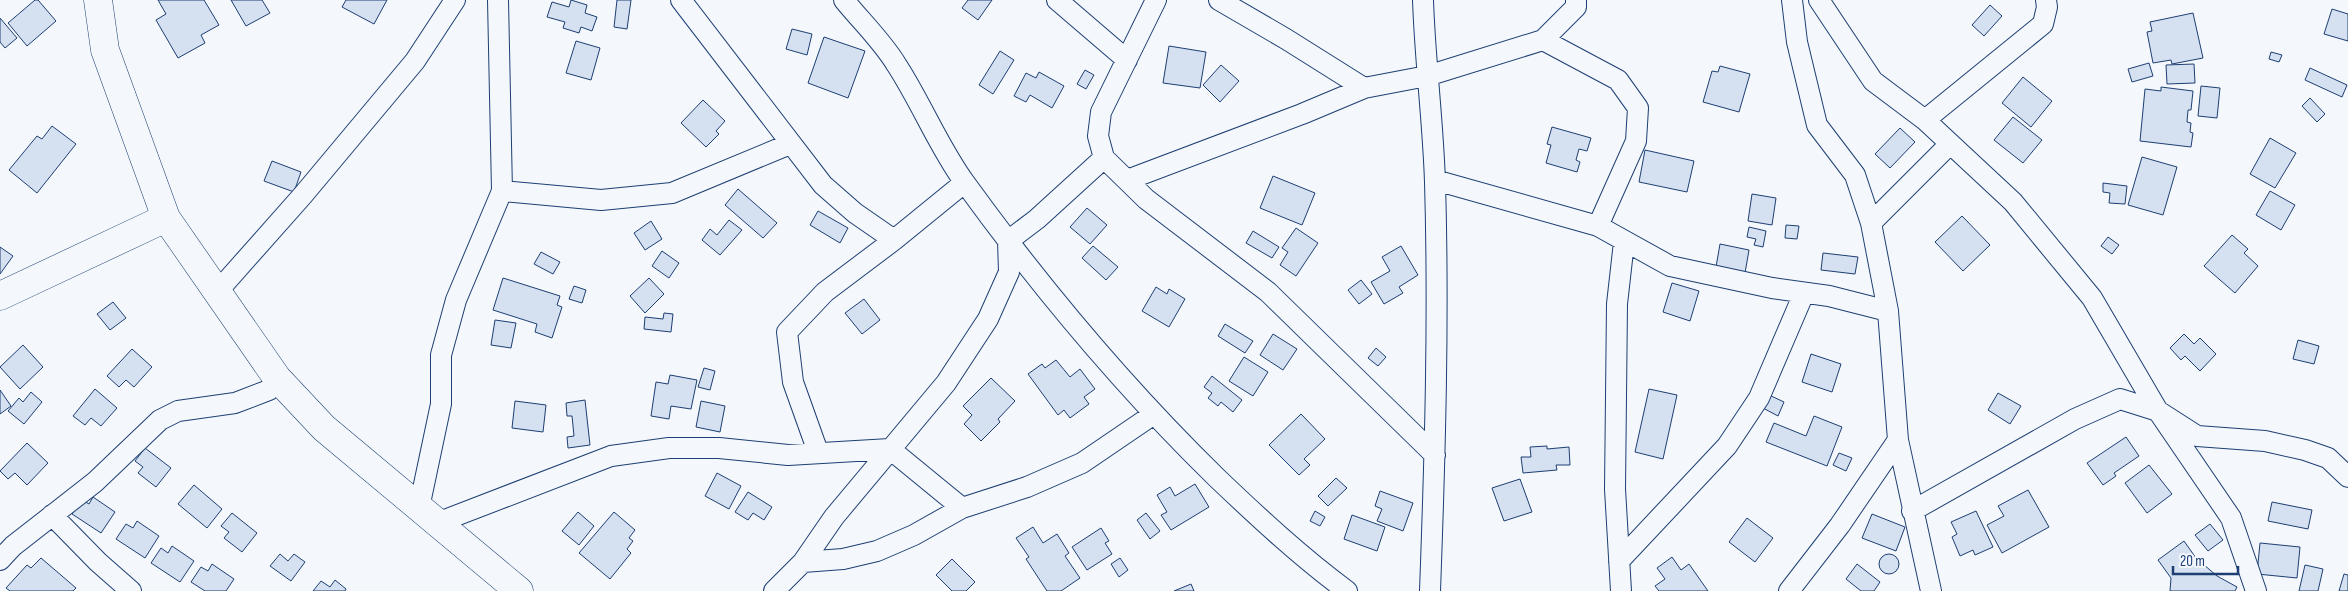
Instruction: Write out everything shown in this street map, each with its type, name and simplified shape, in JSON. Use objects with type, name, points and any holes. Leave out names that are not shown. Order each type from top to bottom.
[{"type":"main road","points":[[98,0],[105,50],[166,218],[277,378],[324,428],[519,591]]},
{"type":"main road","points":[[0,296],[166,218]]},
{"type":"street","points":[[217,292],[303,195],[415,61],[455,0]]},
{"type":"street","points":[[498,0],[502,192],[456,300],[441,355],[441,404],[428,515],[611,456],[669,448],[720,448],[788,455],[890,449],[962,508]]},
{"type":"street","points":[[681,0],[823,185],[854,213],[894,240]]},
{"type":"street","points":[[844,0],[896,62],[964,182],[1008,241],[1092,345],[1154,414],[1257,517],[1314,567],[1347,591]]},
{"type":"street","points":[[1057,0],[1127,60]]},
{"type":"street","points":[[1156,0],[1101,112],[1098,136],[1104,158],[1146,199],[1179,226],[1268,292],[1435,455]]},
{"type":"street","points":[[1218,0],[1286,39],[1364,88]]},
{"type":"street","points":[[1423,0],[1434,180],[1436,273],[1435,455],[1430,591]]},
{"type":"street","points":[[1127,180],[1302,114],[1364,88],[1427,76],[1543,40],[1576,7],[1576,0]]},
{"type":"street","points":[[1792,0],[1797,42],[1817,125],[1854,175],[1871,223],[1888,311],[1898,440],[1912,512],[1931,591]]},
{"type":"street","points":[[1819,0],[1873,81],[1925,120],[2013,202],[2092,298],[2158,411],[2231,518],[2256,591]]},
{"type":"street","points":[[1925,120],[2043,24],[2047,7],[2046,0]]},
{"type":"street","points":[[1543,40],[1618,80],[1638,108],[1636,141],[1598,226]]},
{"type":"street","points":[[502,192],[600,200],[672,193],[790,144]]},
{"type":"street","points":[[1871,223],[1950,144]]},
{"type":"street","points":[[1008,241],[1037,219],[1104,158]]},
{"type":"street","points":[[1434,180],[1598,226],[1670,266],[1804,293],[1828,296],[1888,311]]},
{"type":"street","points":[[818,452],[793,382],[787,332],[825,292],[894,240],[964,182]]},
{"type":"street","points":[[774,591],[802,562],[834,517],[946,383],[988,319],[1009,272],[1008,241]]},
{"type":"street","points":[[1621,591],[1615,489],[1617,304],[1624,242]]},
{"type":"street","points":[[1618,561],[1727,446],[1758,398],[1804,293]]},
{"type":"street","points":[[0,560],[13,546],[95,482],[160,420],[178,411],[235,403],[270,390],[277,378]]},
{"type":"street","points":[[1912,512],[2075,419],[2120,399],[2158,411],[2197,436],[2265,441],[2305,450],[2328,458],[2348,477]]},
{"type":"street","points":[[802,562],[843,559],[876,551],[914,535],[962,508],[1027,487],[1082,463],[1154,414]]},
{"type":"street","points":[[1789,591],[1840,525],[1898,440]]},
{"type":"street","points":[[52,515],[98,562],[131,591]]},
{"type":"building","points":[[35,0],[38,0],[56,21],[27,46],[8,23]]},
{"type":"building","points":[[158,0],[204,0],[219,25],[201,35],[205,43],[178,58],[156,20],[166,14]]},
{"type":"building","points":[[231,0],[262,0],[270,13],[246,26]]},
{"type":"building","points":[[346,0],[387,0],[374,24],[342,7]]},
{"type":"building","points":[[571,0],[587,5],[585,13],[597,17],[592,31],[581,27],[579,33],[563,28],[565,22],[547,17],[552,2],[569,7]]},
{"type":"building","points":[[617,0],[631,0],[627,29],[614,27]]},
{"type":"building","points":[[968,0],[992,0],[978,20],[962,8]]},
{"type":"building","points":[[1990,5],[2002,16],[1984,36],[1972,25]]},
{"type":"building","points":[[2332,9],[2348,14],[2348,41],[2324,34]]},
{"type":"building","points":[[2193,13],[2203,58],[2172,64],[2171,60],[2153,63],[2147,32],[2152,31],[2150,22]]},
{"type":"building","points":[[0,18],[17,38],[5,48],[0,42]]},
{"type":"building","points":[[792,29],[812,34],[807,55],[786,49]]},
{"type":"building","points":[[824,37],[865,51],[848,98],[808,83]]},
{"type":"building","points":[[576,41],[600,48],[591,80],[566,73]]},
{"type":"building","points":[[1169,46],[1206,52],[1200,88],[1163,83]]},
{"type":"building","points":[[1000,51],[1014,60],[993,94],[979,85]]},
{"type":"building","points":[[2271,52],[2282,55],[2279,62],[2269,59]]},
{"type":"building","points":[[2149,63],[2153,76],[2132,82],[2128,69]]},
{"type":"building","points":[[2194,64],[2195,83],[2167,84],[2166,65]]},
{"type":"building","points":[[1221,65],[1239,81],[1220,102],[1203,85]]},
{"type":"building","points":[[1720,66],[1750,74],[1739,112],[1703,102],[1712,71],[1718,72]]},
{"type":"building","points":[[2310,68],[2347,85],[2342,97],[2305,80]]},
{"type":"building","points":[[1085,70],[1094,75],[1086,89],[1077,84]]},
{"type":"building","points":[[1039,72],[1064,86],[1052,108],[1030,95],[1026,102],[1014,96],[1026,73],[1036,78]]},
{"type":"building","points":[[2023,77],[2052,101],[2031,127],[2002,103]]},
{"type":"building","points":[[2201,86],[2220,88],[2217,118],[2198,116]]},
{"type":"building","points":[[2161,87],[2193,91],[2191,110],[2188,110],[2187,122],[2191,123],[2190,132],[2193,133],[2191,147],[2140,141],[2145,89],[2161,91]]},
{"type":"building","points":[[2310,98],[2325,114],[2317,122],[2302,106]]},
{"type":"building","points":[[703,100],[725,121],[716,131],[719,134],[706,147],[681,123]]},
{"type":"building","points":[[2013,117],[2042,140],[2023,163],[1994,140]]},
{"type":"building","points":[[52,126],[76,144],[37,193],[9,170],[37,136],[42,139]]},
{"type":"building","points":[[1552,127],[1591,138],[1587,151],[1579,149],[1576,160],[1580,162],[1577,172],[1546,163],[1551,145],[1547,144]]},
{"type":"building","points":[[1900,128],[1915,142],[1890,168],[1875,154]]},
{"type":"building","points":[[2270,138],[2296,153],[2275,188],[2250,174]]},
{"type":"building","points":[[1645,150],[1694,161],[1687,192],[1639,182]]},
{"type":"building","points":[[2142,157],[2177,167],[2163,215],[2128,205]]},
{"type":"building","points":[[272,161],[301,172],[294,192],[264,181]]},
{"type":"building","points":[[1273,176],[1315,193],[1302,225],[1260,208]]},
{"type":"building","points":[[2103,183],[2127,186],[2125,204],[2109,203],[2110,193],[2103,192]]},
{"type":"building","points":[[738,189],[777,223],[763,238],[725,205]]},
{"type":"building","points":[[2270,191],[2295,205],[2281,230],[2256,215]]},
{"type":"building","points":[[1752,194],[1776,198],[1772,225],[1748,221]]},
{"type":"building","points":[[1087,208],[1107,225],[1090,244],[1070,227]]},
{"type":"building","points":[[818,211],[848,228],[840,243],[810,225]]},
{"type":"building","points":[[1962,216],[1990,245],[1963,271],[1935,242]]},
{"type":"building","points":[[729,220],[742,230],[720,255],[702,240],[710,229],[717,235]]},
{"type":"building","points":[[651,221],[662,239],[645,250],[634,233]]},
{"type":"building","points":[[1786,225],[1799,226],[1797,239],[1785,238]]},
{"type":"building","points":[[1749,227],[1766,231],[1763,247],[1754,245],[1756,239],[1747,237]]},
{"type":"building","points":[[1296,228],[1318,243],[1296,276],[1280,265],[1288,252],[1282,248]]},
{"type":"building","points":[[1253,231],[1279,247],[1272,258],[1246,243]]},
{"type":"building","points":[[2232,235],[2248,249],[2244,253],[2258,266],[2235,293],[2204,266]]},
{"type":"building","points":[[2108,237],[2119,245],[2112,254],[2101,246]]},
{"type":"building","points":[[1720,244],[1749,250],[1745,273],[1716,267]]},
{"type":"building","points":[[1093,246],[1118,267],[1106,280],[1082,258]]},
{"type":"building","points":[[1401,246],[1418,275],[1399,287],[1403,293],[1384,304],[1371,282],[1390,271],[1382,257]]},
{"type":"building","points":[[0,247],[13,256],[0,274]]},
{"type":"building","points":[[662,251],[679,263],[669,278],[652,266]]},
{"type":"building","points":[[541,252],[560,262],[553,274],[534,264]]},
{"type":"building","points":[[1823,253],[1858,257],[1855,274],[1821,270]]},
{"type":"building","points":[[503,278],[560,296],[557,305],[562,307],[552,338],[535,332],[537,324],[493,310]]},
{"type":"building","points":[[649,278],[664,294],[645,313],[630,296]]},
{"type":"building","points":[[1361,280],[1372,294],[1359,304],[1348,290]]},
{"type":"building","points":[[1672,283],[1699,291],[1690,321],[1663,312]]},
{"type":"building","points":[[574,286],[586,290],[582,303],[569,299]]},
{"type":"building","points":[[1156,287],[1167,294],[1169,289],[1185,299],[1169,327],[1142,311]]},
{"type":"building","points":[[864,299],[880,320],[862,334],[845,313]]},
{"type":"building","points":[[113,302],[126,318],[110,330],[97,314]]},
{"type":"building","points":[[664,313],[673,314],[671,332],[644,329],[645,317],[663,319]]},
{"type":"building","points":[[495,320],[516,323],[511,348],[491,345]]},
{"type":"building","points":[[1225,324],[1253,341],[1245,353],[1218,336]]},
{"type":"building","points":[[1273,334],[1297,349],[1283,370],[1260,355]]},
{"type":"building","points":[[2184,334],[2194,344],[2200,338],[2216,354],[2200,371],[2185,356],[2181,360],[2170,348]]},
{"type":"building","points":[[2298,340],[2319,346],[2314,364],[2293,359]]},
{"type":"building","points":[[23,345],[43,367],[20,389],[0,367]]},
{"type":"building","points":[[1376,348],[1386,357],[1378,366],[1368,358]]},
{"type":"building","points":[[132,349],[152,367],[134,387],[126,380],[119,387],[107,376]]},
{"type":"building","points":[[1811,354],[1841,364],[1832,392],[1802,382]]},
{"type":"building","points":[[1244,357],[1268,372],[1253,396],[1229,381]]},
{"type":"building","points":[[1056,360],[1070,377],[1080,369],[1095,389],[1084,397],[1089,404],[1070,418],[1064,410],[1058,415],[1028,374],[1042,364],[1045,368]]},
{"type":"building","points":[[704,368],[715,371],[710,390],[698,387]]},
{"type":"building","points":[[670,375],[697,380],[691,409],[671,406],[669,419],[651,416],[656,382],[668,384]]},
{"type":"building","points":[[1212,376],[1242,400],[1233,412],[1221,402],[1218,406],[1208,398],[1212,393],[1204,387]]},
{"type":"building","points":[[991,378],[1015,401],[998,419],[1000,422],[981,441],[964,424],[972,415],[963,406]]},
{"type":"building","points":[[95,389],[117,408],[101,426],[91,418],[85,425],[73,416]]},
{"type":"building","points":[[1649,389],[1677,395],[1663,459],[1635,452]]},
{"type":"building","points":[[0,390],[11,406],[0,414]]},
{"type":"building","points":[[31,392],[42,402],[24,424],[8,411],[19,398],[23,402]]},
{"type":"building","points":[[1998,393],[2021,406],[2010,424],[1988,410]]},
{"type":"building","points":[[1769,395],[1784,402],[1778,416],[1763,408]]},
{"type":"building","points":[[585,400],[590,445],[568,448],[567,437],[574,436],[572,416],[567,416],[566,403]]},
{"type":"building","points":[[515,401],[546,405],[543,432],[512,428]]},
{"type":"building","points":[[701,401],[725,406],[720,432],[696,427]]},
{"type":"building","points":[[1301,414],[1325,439],[1304,459],[1310,465],[1299,475],[1269,445]]},
{"type":"building","points":[[1814,416],[1842,427],[1827,466],[1766,442],[1774,423],[1806,436]]},
{"type":"building","points":[[2126,437],[2139,456],[2114,473],[2116,476],[2103,485],[2087,463]]},
{"type":"building","points":[[27,443],[48,463],[27,485],[15,473],[8,479],[0,471]]},
{"type":"building","points":[[1547,446],[1547,449],[1569,447],[1570,465],[1556,465],[1557,470],[1523,473],[1521,457],[1531,457],[1530,447]]},
{"type":"building","points":[[145,448],[171,468],[156,487],[138,473],[143,467],[135,461]]},
{"type":"building","points":[[1839,453],[1852,458],[1846,471],[1833,465]]},
{"type":"building","points":[[2149,465],[2172,494],[2147,513],[2125,483]]},
{"type":"building","points":[[717,473],[741,486],[729,509],[705,496]]},
{"type":"building","points":[[1336,478],[1347,488],[1328,506],[1318,496]]},
{"type":"building","points":[[1520,479],[1532,512],[1504,521],[1492,488]]},
{"type":"building","points":[[1195,484],[1209,507],[1171,530],[1161,515],[1167,512],[1157,495],[1170,487],[1175,496]]},
{"type":"building","points":[[194,485],[222,509],[207,528],[178,504]]},
{"type":"building","points":[[2028,490],[2049,527],[2002,553],[1987,525],[2004,516],[1998,506]]},
{"type":"building","points":[[1380,491],[1413,503],[1403,531],[1377,521],[1382,509],[1375,506]]},
{"type":"building","points":[[748,492],[772,507],[764,520],[753,513],[748,520],[735,512]]},
{"type":"building","points":[[93,497],[115,512],[101,533],[72,514],[82,500],[89,504]]},
{"type":"building","points":[[2272,502],[2312,510],[2308,529],[2268,521]]},
{"type":"building","points":[[1315,511],[1325,517],[1320,526],[1310,521]]},
{"type":"building","points":[[1976,511],[1993,547],[1975,555],[1973,550],[1960,556],[1952,537],[1957,534],[1951,522]]},
{"type":"building","points":[[578,512],[594,526],[579,545],[562,531]]},
{"type":"building","points":[[614,512],[635,530],[629,538],[633,541],[627,549],[631,553],[610,579],[579,553]]},
{"type":"building","points":[[232,513],[257,533],[242,552],[224,538],[229,532],[221,526]]},
{"type":"building","points":[[1146,513],[1160,531],[1150,539],[1137,520]]},
{"type":"building","points":[[1872,514],[1905,527],[1896,551],[1862,538]]},
{"type":"building","points":[[1352,515],[1385,527],[1377,551],[1344,539]]},
{"type":"building","points":[[1747,518],[1773,538],[1755,562],[1729,542]]},
{"type":"building","points":[[137,521],[159,536],[145,558],[116,539],[126,524],[133,528]]},
{"type":"building","points":[[2210,524],[2223,540],[2208,551],[2195,535]]},
{"type":"building","points":[[1033,527],[1043,543],[1057,534],[1069,553],[1065,556],[1080,578],[1061,591],[1047,591],[1026,559],[1029,557],[1016,538]]},
{"type":"building","points":[[1101,528],[1109,541],[1105,543],[1112,554],[1087,570],[1072,547]]},
{"type":"building","points":[[2184,541],[2196,558],[2217,576],[2237,587],[2235,591],[2170,591],[2171,578],[2158,560]]},
{"type":"building","points":[[2260,543],[2300,547],[2297,578],[2257,574]]},
{"type":"building","points":[[172,546],[194,561],[180,582],[151,563],[161,548],[168,553]]},
{"type":"building","points":[[280,554],[288,561],[294,554],[305,562],[291,581],[270,566]]},
{"type":"building","points":[[1889,554],[1896,557],[1899,564],[1896,571],[1889,574],[1882,571],[1879,564],[1882,557]]},
{"type":"building","points":[[1672,557],[1681,570],[1689,564],[1708,591],[1659,591],[1655,586],[1665,579],[1657,568]]},
{"type":"building","points":[[41,558],[76,588],[73,591],[10,591],[6,588],[27,565],[31,568]]},
{"type":"building","points":[[1120,558],[1128,570],[1119,577],[1111,564]]},
{"type":"building","points":[[952,559],[975,582],[966,591],[952,591],[936,575]]},
{"type":"building","points":[[212,564],[234,579],[226,591],[205,591],[191,582],[201,567],[208,571]]},
{"type":"building","points":[[1857,564],[1880,582],[1874,591],[1861,591],[1846,579]]},
{"type":"building","points":[[2305,565],[2323,569],[2318,591],[2299,591]]},
{"type":"building","points":[[2344,574],[2348,575],[2348,591],[2339,591]]},
{"type":"building","points":[[335,580],[346,589],[345,591],[313,591],[321,581],[330,587]]},
{"type":"building","points":[[1191,584],[1194,591],[1174,591]]}]
